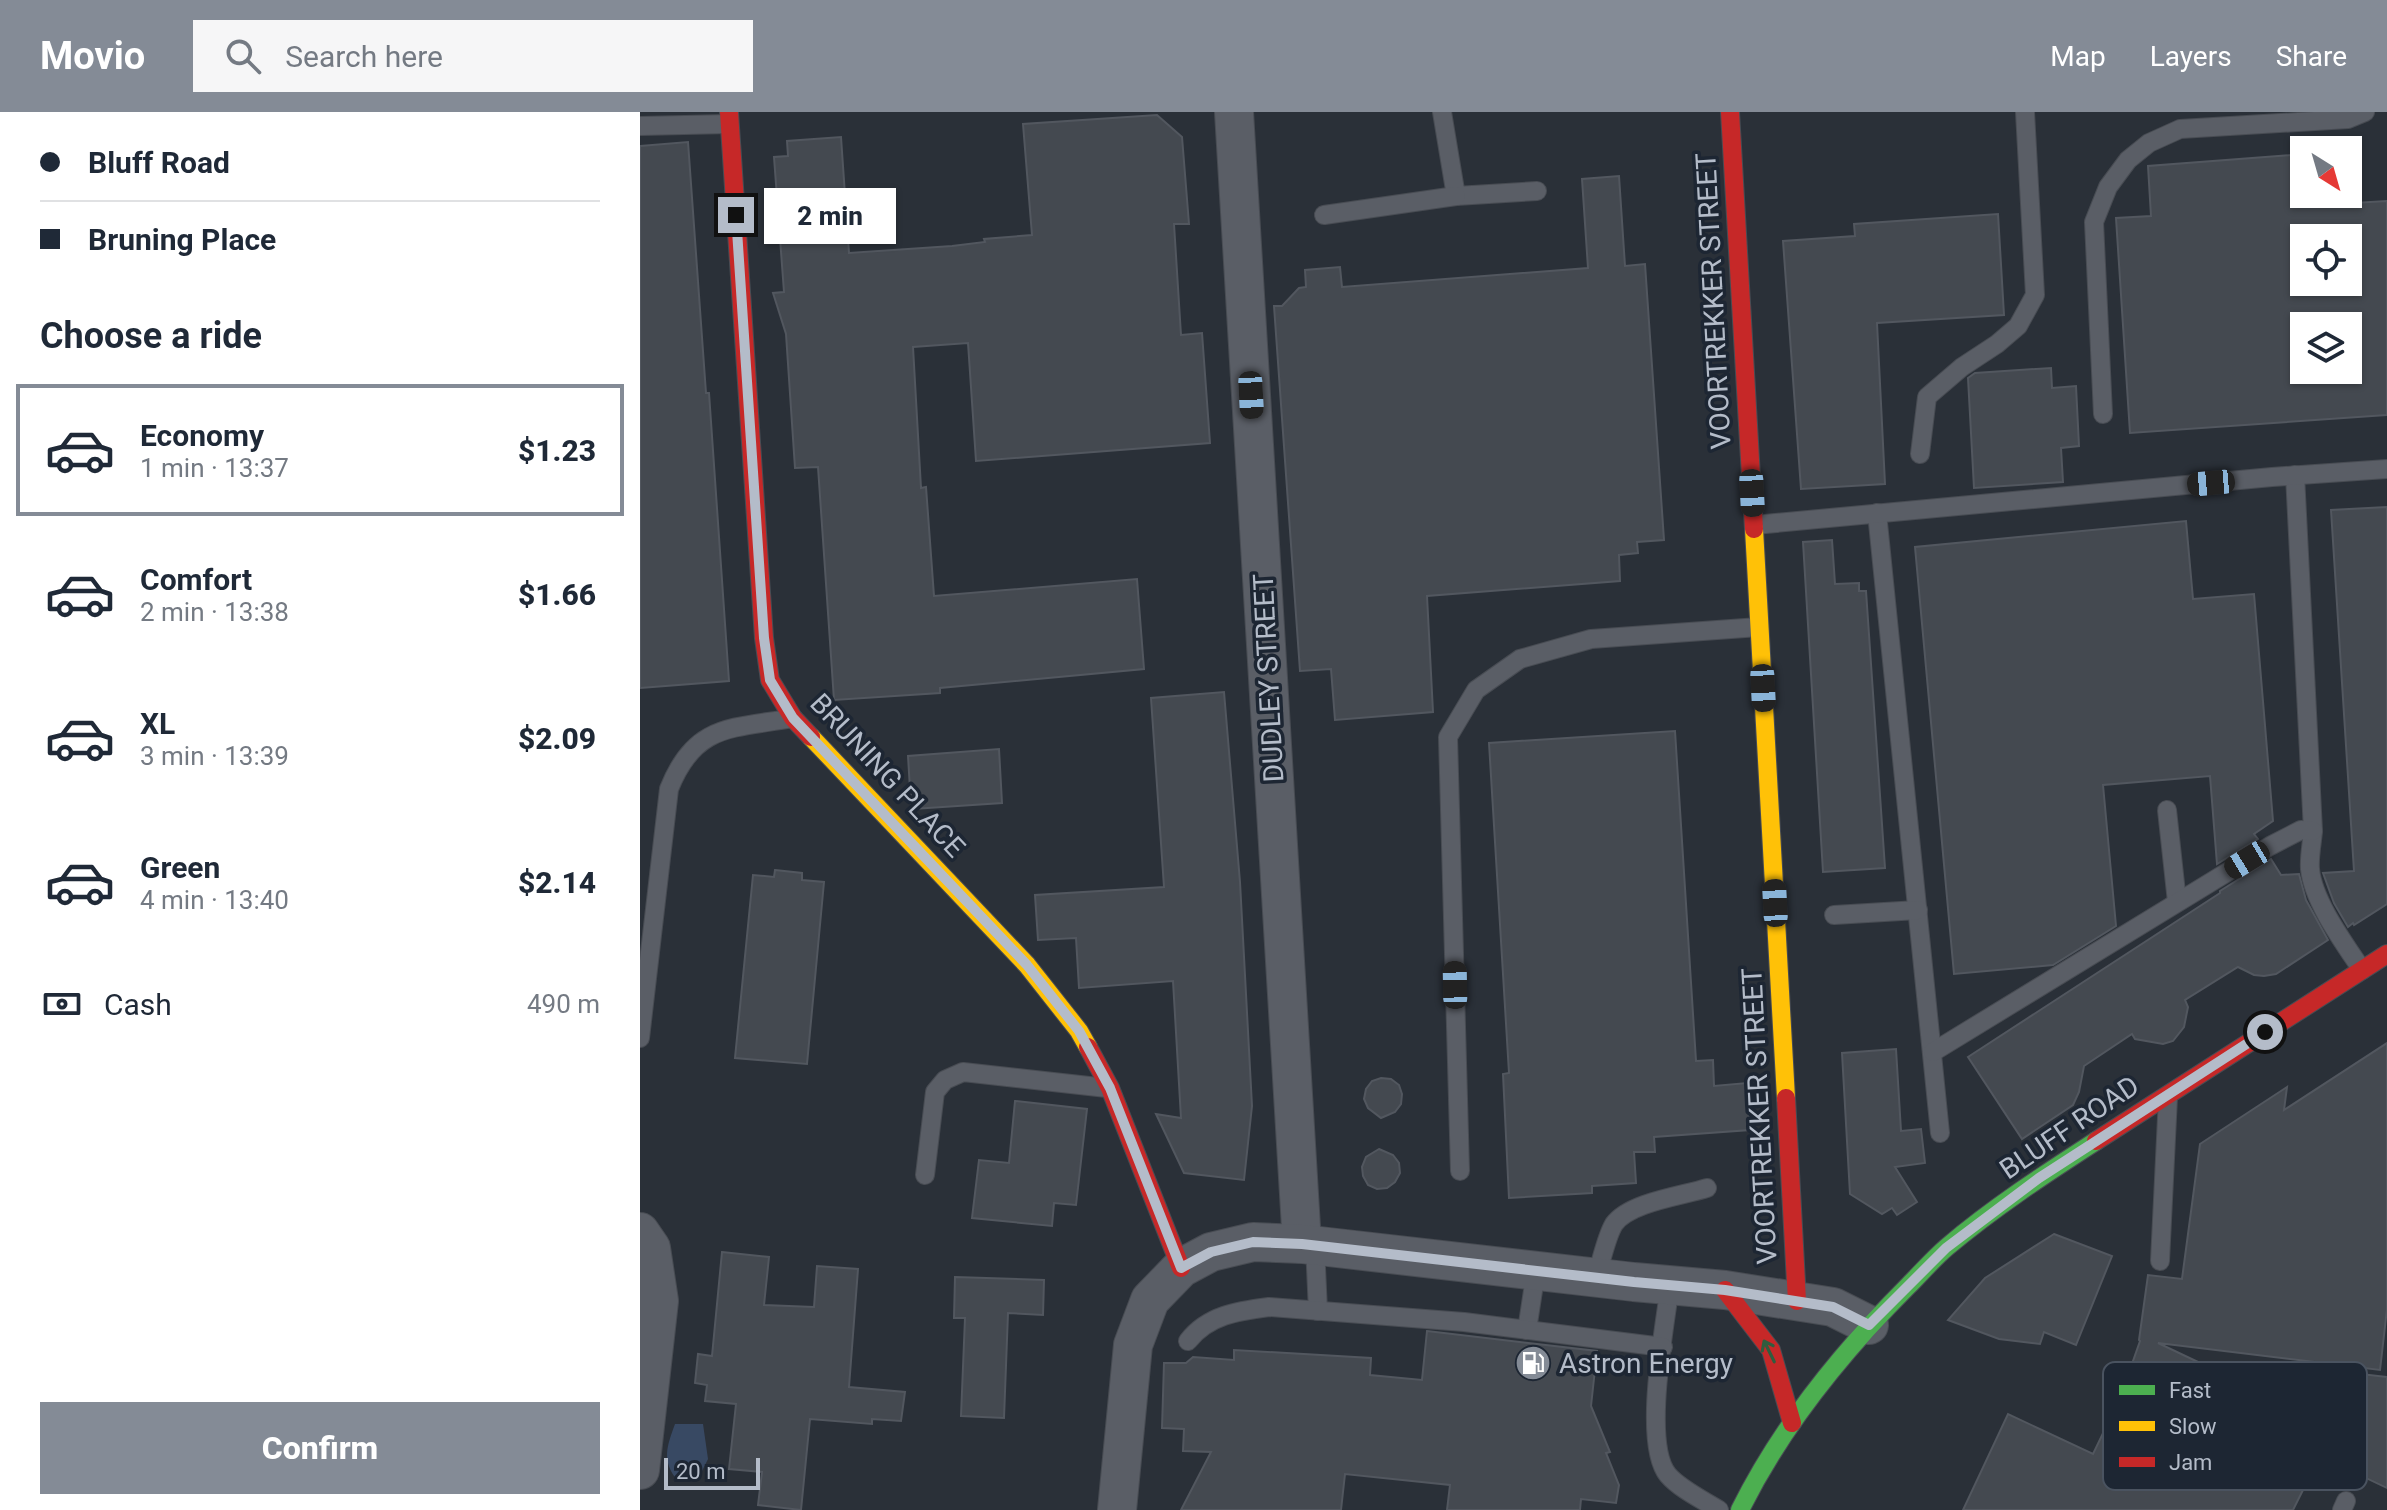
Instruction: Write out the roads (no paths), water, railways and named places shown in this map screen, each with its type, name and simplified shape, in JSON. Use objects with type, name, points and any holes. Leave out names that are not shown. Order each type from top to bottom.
[{"type":"street","name":"DUDLEY STREET","points":[[1234,112],[1308,1245]]},
{"type":"street","name":"VOORTREKKER STREET","points":[[1730,112],[1797,1301]]},
{"type":"street","name":"BRUNING PLACE","points":[[729,118],[764,638],[770,680],[793,718],[1027,965],[1079,1031],[1110,1088],[1181,1268]]},
{"type":"street","name":"BLUFF ROAD","points":[[1740,1510],[1792,1423],[1869,1325],[1946,1248],[2039,1178],[2387,954]]},
{"type":"street","points":[[640,1232],[651,1248],[659,1301],[640,1470]]},
{"type":"street","points":[[1117,1510],[1133,1345],[1150,1300],[1181,1268],[1211,1252],[1253,1242],[1308,1245],[1725,1290],[1833,1307],[1869,1325]]},
{"type":"street","points":[[1725,1290],[1771,1350],[1792,1423]]},
{"type":"lane","points":[[1442,112],[1456,196]]},
{"type":"lane","points":[[1920,454],[1927,397],[2018,326],[2035,295],[2025,112]]},
{"type":"lane","points":[[2103,414],[2094,222],[2108,187],[2128,160],[2149,143],[2180,129],[2348,119],[2365,112]]},
{"type":"lane","points":[[640,126],[729,118]]},
{"type":"lane","points":[[1324,215],[1456,196],[1537,191]]},
{"type":"lane","points":[[1754,525],[2387,469]]},
{"type":"lane","points":[[2295,475],[2313,831],[2311,877],[2327,916],[2362,970]]},
{"type":"lane","points":[[1877,513],[1940,1133]]},
{"type":"lane","points":[[1460,1171],[1448,737],[1476,690],[1520,659],[1591,639],[1759,627]]},
{"type":"lane","points":[[640,1038],[646,942],[669,789],[677,770],[689,752],[716,732],[793,718]]},
{"type":"lane","points":[[2167,810],[2177,902]]},
{"type":"lane","points":[[1933,1052],[2289,835],[2301,830],[2313,831]]},
{"type":"lane","points":[[1834,915],[1918,910]]},
{"type":"lane","points":[[925,1175],[935,1092],[945,1080],[963,1072],[1110,1088]]},
{"type":"lane","points":[[2160,1261],[2168,1095]]},
{"type":"lane","points":[[1596,1278],[1614,1225],[1626,1213],[1647,1203],[1707,1188]]},
{"type":"lane","points":[[1308,1245],[1318,1311]]},
{"type":"lane","points":[[1527,1330],[1536,1271]]},
{"type":"lane","points":[[1670,1285],[1655,1416],[1656,1444],[1661,1466],[1670,1478],[1719,1510]]},
{"type":"lane","points":[[1188,1341],[1197,1329],[1213,1319],[1238,1311],[1269,1307],[1464,1322],[1663,1347]]},
{"type":"water","points":[[675,1424],[703,1424],[708,1459],[699,1477],[678,1481],[669,1467],[668,1446]]},
{"type":"place","name":"Astron Energy","points":[[1533,1363]]}]
